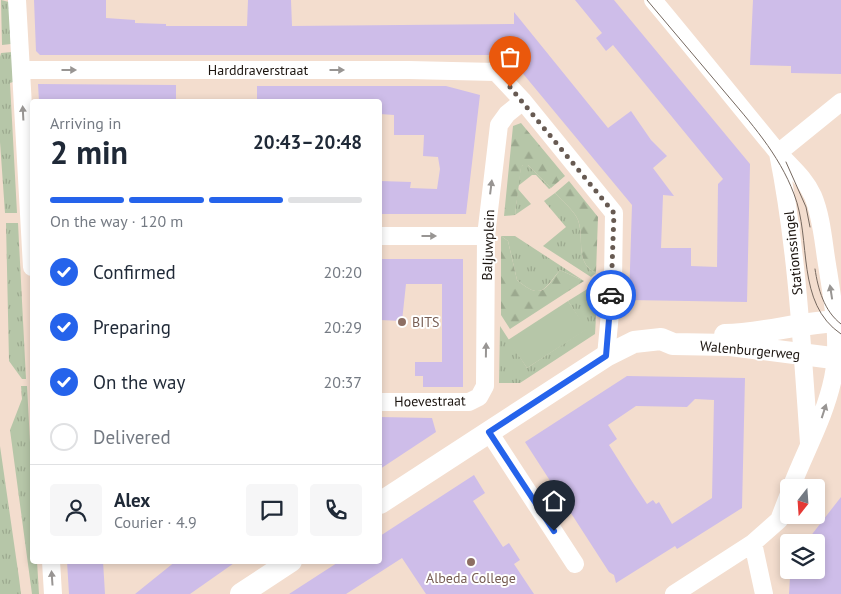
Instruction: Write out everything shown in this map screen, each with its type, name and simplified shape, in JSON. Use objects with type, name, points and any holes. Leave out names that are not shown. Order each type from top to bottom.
[{"type":"street","points":[[16,0],[30,205]]},
{"type":"street","name":"Stationssingel","points":[[653,0],[778,153],[799,173],[813,196],[821,228],[838,321],[838,358],[823,416],[809,443],[795,479]]},
{"type":"street","name":"Harddraverstraat","points":[[21,70],[409,70],[496,72],[523,102]]},
{"type":"street","points":[[523,102],[614,213],[612,281],[606,356]]},
{"type":"street","name":"Baljuwplein","points":[[479,397],[485,386],[486,236],[499,125],[507,114],[523,102]]},
{"type":"street","points":[[778,153],[841,102]]},
{"type":"street","name":"Stationssingel","points":[[778,153],[788,200],[801,324],[809,443]]},
{"type":"street","points":[[382,236],[486,236]]},
{"type":"street","name":"Walenburgerweg","points":[[382,502],[606,356],[634,342],[660,339],[672,334],[747,334],[801,324],[838,321]]},
{"type":"street","name":"Walenburgerweg","points":[[660,339],[673,344],[730,345],[838,358]]},
{"type":"street","name":"Hoevestraat","points":[[382,402],[469,402],[479,397]]},
{"type":"street","points":[[489,432],[575,564]]},
{"type":"street","points":[[674,594],[753,543],[780,517]]},
{"type":"street","points":[[753,543],[764,594]]},
{"type":"street","points":[[51,564],[53,594]]},
{"type":"street","points":[[241,594],[286,564]]},
{"type":"green space","points":[[1,0],[9,2],[11,44],[2,45]]},
{"type":"green space","points":[[12,52],[13,82],[10,83],[17,213],[5,213],[0,142],[0,57],[1,53]]},
{"type":"green space","points":[[521,123],[565,176],[551,188],[528,165],[523,165],[521,168],[515,215],[504,216],[513,126]]},
{"type":"green space","points":[[523,165],[528,165],[551,188],[549,189],[536,175],[532,175],[518,186]]},
{"type":"green space","points":[[569,181],[598,217],[596,273],[589,268],[582,256],[580,227],[576,216],[555,193]]},
{"type":"green space","points":[[518,189],[531,204],[515,215]]},
{"type":"green space","points":[[555,193],[571,209],[578,220],[582,256],[589,268],[596,273],[591,277],[543,246],[566,227],[544,201]]},
{"type":"green space","points":[[6,223],[18,223],[26,379],[22,379],[9,361]]},
{"type":"green space","points":[[501,236],[515,236],[584,281],[560,270],[542,290],[532,290],[517,280],[508,241]]},
{"type":"green space","points":[[501,236],[508,241],[517,280],[532,290],[542,290],[560,270],[584,281],[510,329],[501,315]]},
{"type":"green space","points":[[589,288],[597,299],[595,334],[520,383],[499,383],[500,326],[527,368],[586,329],[568,301]]},
{"type":"green space","points":[[568,301],[587,329],[527,368],[508,340]]},
{"type":"green space","points":[[21,386],[27,386],[30,442],[30,564],[37,564],[39,594],[32,594],[10,430],[22,399]]},
{"type":"green space","points":[[0,446],[19,578],[21,594],[0,594]]},
{"type":"building","points":[[34,0],[106,0],[106,18],[135,20],[135,23],[166,24],[166,26],[247,26],[248,0],[291,0],[292,26],[514,24],[514,12],[608,128],[631,111],[651,140],[667,156],[653,168],[674,196],[663,195],[661,248],[691,248],[691,266],[717,267],[718,184],[723,179],[613,45],[606,51],[596,38],[602,33],[575,0],[614,0],[750,164],[747,302],[629,300],[632,205],[510,58],[504,55],[40,55],[36,51]]},
{"type":"building","points":[[753,0],[841,0],[841,74],[791,73],[791,66],[750,65]]},
{"type":"building","points":[[38,84],[176,85],[176,99],[39,99]]},
{"type":"building","points":[[257,86],[446,86],[480,95],[466,214],[382,214],[382,181],[411,182],[410,188],[437,189],[440,169],[438,157],[423,156],[424,135],[394,135],[394,115],[382,114],[382,99],[257,99]]},
{"type":"building","points":[[382,259],[463,259],[463,387],[423,387],[423,376],[415,376],[415,362],[442,362],[442,284],[406,284],[402,321],[382,320]]},
{"type":"building","points":[[627,376],[745,378],[742,508],[677,549],[675,546],[616,583],[614,575],[609,572],[525,442]],"holes":[[[695,399],[714,400],[712,498],[672,524],[659,502],[656,504],[653,500],[647,504],[633,483],[609,445],[617,439],[608,425],[636,406],[687,407]]]},
{"type":"building","points":[[382,417],[432,418],[436,432],[382,468]]},
{"type":"building","name":"Albeda College","points":[[474,475],[485,493],[473,501],[503,547],[509,543],[520,560],[514,564],[534,594],[426,594],[402,558],[346,594],[289,594],[335,564],[382,564],[382,535]]},
{"type":"building","points":[[841,497],[841,594],[789,594],[790,579],[825,579],[825,534],[812,534],[820,524],[825,524],[825,518]]},
{"type":"building","points":[[67,564],[103,564],[105,594],[69,594]]},
{"type":"building","points":[[172,564],[233,564],[190,594],[135,594]]},
{"type":"tram line","points":[[647,0],[753,126],[780,165],[788,179],[799,212],[807,270],[817,306],[827,321],[841,334]]},
{"type":"tram line","points":[[786,162],[806,207],[810,227]]},
{"type":"tram line","points":[[815,269],[826,306],[841,324]]},
{"type":"way so far","points":[[510,87],[579,168],[614,213],[611,295]]},
{"type":"place","name":"BITS","points":[[402,322]]},
{"type":"place","name":"Albeda College","points":[[471,562]]},
{"type":"route","points":[[554,531],[489,432],[606,356],[611,295]]}]
